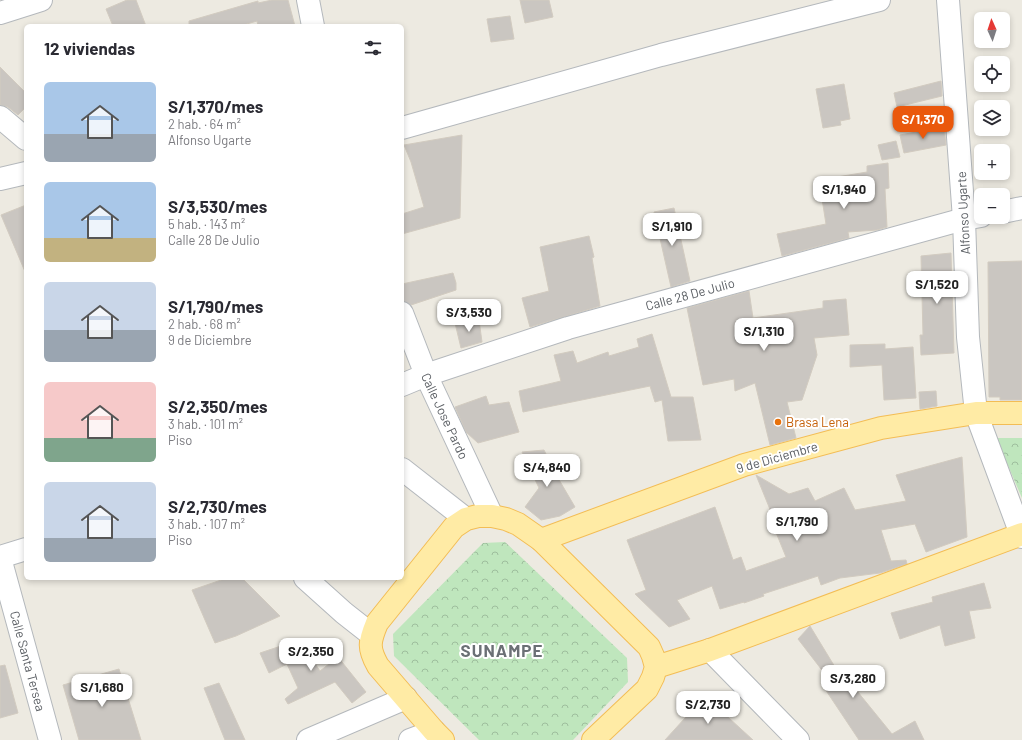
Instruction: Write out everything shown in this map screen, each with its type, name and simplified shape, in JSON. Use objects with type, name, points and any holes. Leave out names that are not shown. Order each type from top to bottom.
[{"type":"main road","name":"9 de Diciembre","points":[[541,540],[744,465],[881,428],[976,413],[1022,413]]},
{"type":"main road","points":[[438,735],[378,666],[372,655],[370,646],[372,635],[377,623],[454,527],[466,519],[478,516],[492,516],[506,519],[518,524],[541,540],[649,647],[656,667],[647,689],[593,740]]},
{"type":"main road","points":[[656,667],[710,650],[1022,535]]},
{"type":"street","points":[[0,13],[41,0]]},
{"type":"street","points":[[308,0],[313,24]]},
{"type":"street","points":[[404,127],[661,55],[879,0]]},
{"type":"street","name":"Alfonso Ugarte","points":[[948,0],[973,217],[968,337],[976,413],[1022,535]]},
{"type":"street","points":[[0,117],[24,137]]},
{"type":"street","points":[[0,180],[24,174]]},
{"type":"street","points":[[1010,211],[1022,208]]},
{"type":"street","name":"Calle 28 De Julio","points":[[404,384],[426,375],[568,328],[973,217]]},
{"type":"street","name":"Calle Jose Pardo","points":[[404,318],[426,375],[492,516]]},
{"type":"street","points":[[404,470],[466,519]]},
{"type":"street","points":[[0,558],[24,550]]},
{"type":"street","name":"Calle Santa Tersea","points":[[0,558],[50,740]]},
{"type":"street","points":[[307,580],[344,613],[372,635]]},
{"type":"street","points":[[710,650],[798,740]]},
{"type":"street","points":[[308,740],[406,698]]},
{"type":"street","points":[[410,740],[438,735]]},
{"type":"green space","points":[[996,438],[1022,438],[1022,498]]},
{"type":"green space","points":[[505,542],[627,658],[628,682],[573,740],[479,740],[394,656],[393,634],[483,543]]},
{"type":"building","points":[[127,0],[136,0],[145,24],[112,24],[106,9]]},
{"type":"building","points":[[272,0],[288,0],[294,24],[258,24],[257,21],[247,24],[189,24],[189,21],[258,1],[258,3]]},
{"type":"building","points":[[520,0],[549,0],[553,17],[525,23]]},
{"type":"building","points":[[510,16],[514,39],[491,42],[487,19]]},
{"type":"building","points":[[0,67],[24,91],[24,109],[18,115],[8,107],[0,105]]},
{"type":"building","points":[[941,81],[942,96],[897,107],[894,93]]},
{"type":"building","points":[[844,84],[850,119],[840,121],[841,125],[823,128],[816,89]]},
{"type":"building","points":[[944,127],[946,145],[904,153],[900,135]]},
{"type":"building","points":[[462,135],[460,218],[404,233],[404,213],[424,207],[411,162],[404,145]]},
{"type":"building","points":[[896,141],[900,157],[882,160],[878,145]]},
{"type":"building","points":[[888,163],[889,188],[885,189],[887,227],[877,230],[848,232],[849,238],[782,256],[777,234],[826,224],[819,180],[867,172],[867,166]]},
{"type":"building","points":[[24,206],[24,269],[1,215]]},
{"type":"building","points":[[674,208],[690,281],[671,287],[654,212]]},
{"type":"building","points":[[589,236],[594,257],[592,258],[600,306],[530,327],[522,298],[549,291],[540,247]]},
{"type":"building","points":[[951,253],[954,353],[921,355],[920,335],[923,335],[921,256]]},
{"type":"building","points":[[1022,261],[1022,400],[1000,400],[1000,397],[989,397],[988,262]]},
{"type":"building","points":[[453,273],[456,283],[456,290],[411,305],[404,302],[404,284]]},
{"type":"building","points":[[749,291],[753,318],[823,308],[823,301],[846,299],[849,335],[814,338],[817,355],[802,400],[787,402],[796,438],[770,445],[755,383],[735,391],[734,379],[703,385],[687,308]]},
{"type":"building","points":[[479,320],[482,342],[461,348],[455,323]]},
{"type":"building","points":[[652,334],[671,397],[693,397],[701,440],[668,441],[662,400],[655,402],[650,386],[523,412],[519,391],[561,381],[554,355],[573,351],[577,363],[608,352],[609,356],[639,347],[637,339]]},
{"type":"building","points":[[885,344],[885,349],[913,347],[916,398],[884,400],[882,365],[850,367],[850,345]]},
{"type":"building","points":[[936,391],[937,406],[920,409],[919,392]]},
{"type":"building","points":[[486,396],[489,405],[509,402],[519,432],[478,443],[466,432],[455,407]]},
{"type":"building","points":[[544,450],[575,507],[560,516],[541,520],[525,507],[539,488],[522,452]]},
{"type":"building","points":[[962,457],[967,537],[926,552],[915,524],[881,530],[891,561],[906,560],[907,564],[880,573],[840,578],[821,585],[818,576],[763,594],[764,596],[744,603],[720,609],[712,586],[677,600],[690,619],[669,627],[635,594],[646,590],[627,540],[715,507],[733,560],[741,557],[746,571],[786,557],[775,530],[778,529],[756,475],[789,494],[808,488],[815,501],[844,488],[855,510],[906,501],[896,475]]},
{"type":"building","points":[[221,580],[244,580],[280,616],[236,636],[215,643],[192,590]]},
{"type":"building","points":[[984,583],[991,608],[969,611],[975,638],[945,646],[940,625],[900,639],[891,613],[933,602],[932,597]]},
{"type":"building","points":[[810,626],[838,672],[840,670],[892,734],[915,721],[924,740],[859,740],[821,683],[828,678],[798,639]]},
{"type":"building","points":[[299,640],[320,671],[338,657],[366,692],[352,703],[335,682],[288,704],[285,699],[298,688],[287,664],[269,673],[260,653]]},
{"type":"building","points":[[5,665],[18,713],[0,718],[0,666]]},
{"type":"building","points":[[119,669],[141,740],[79,740],[63,685]]},
{"type":"building","points":[[219,683],[245,740],[225,740],[204,688]]},
{"type":"building","points":[[705,696],[753,740],[665,740]]},
{"type":"place","name":"Brasa Lena","points":[[778,422]]},
{"type":"district","name":"SUNAMPE","points":[[502,651]]}]
